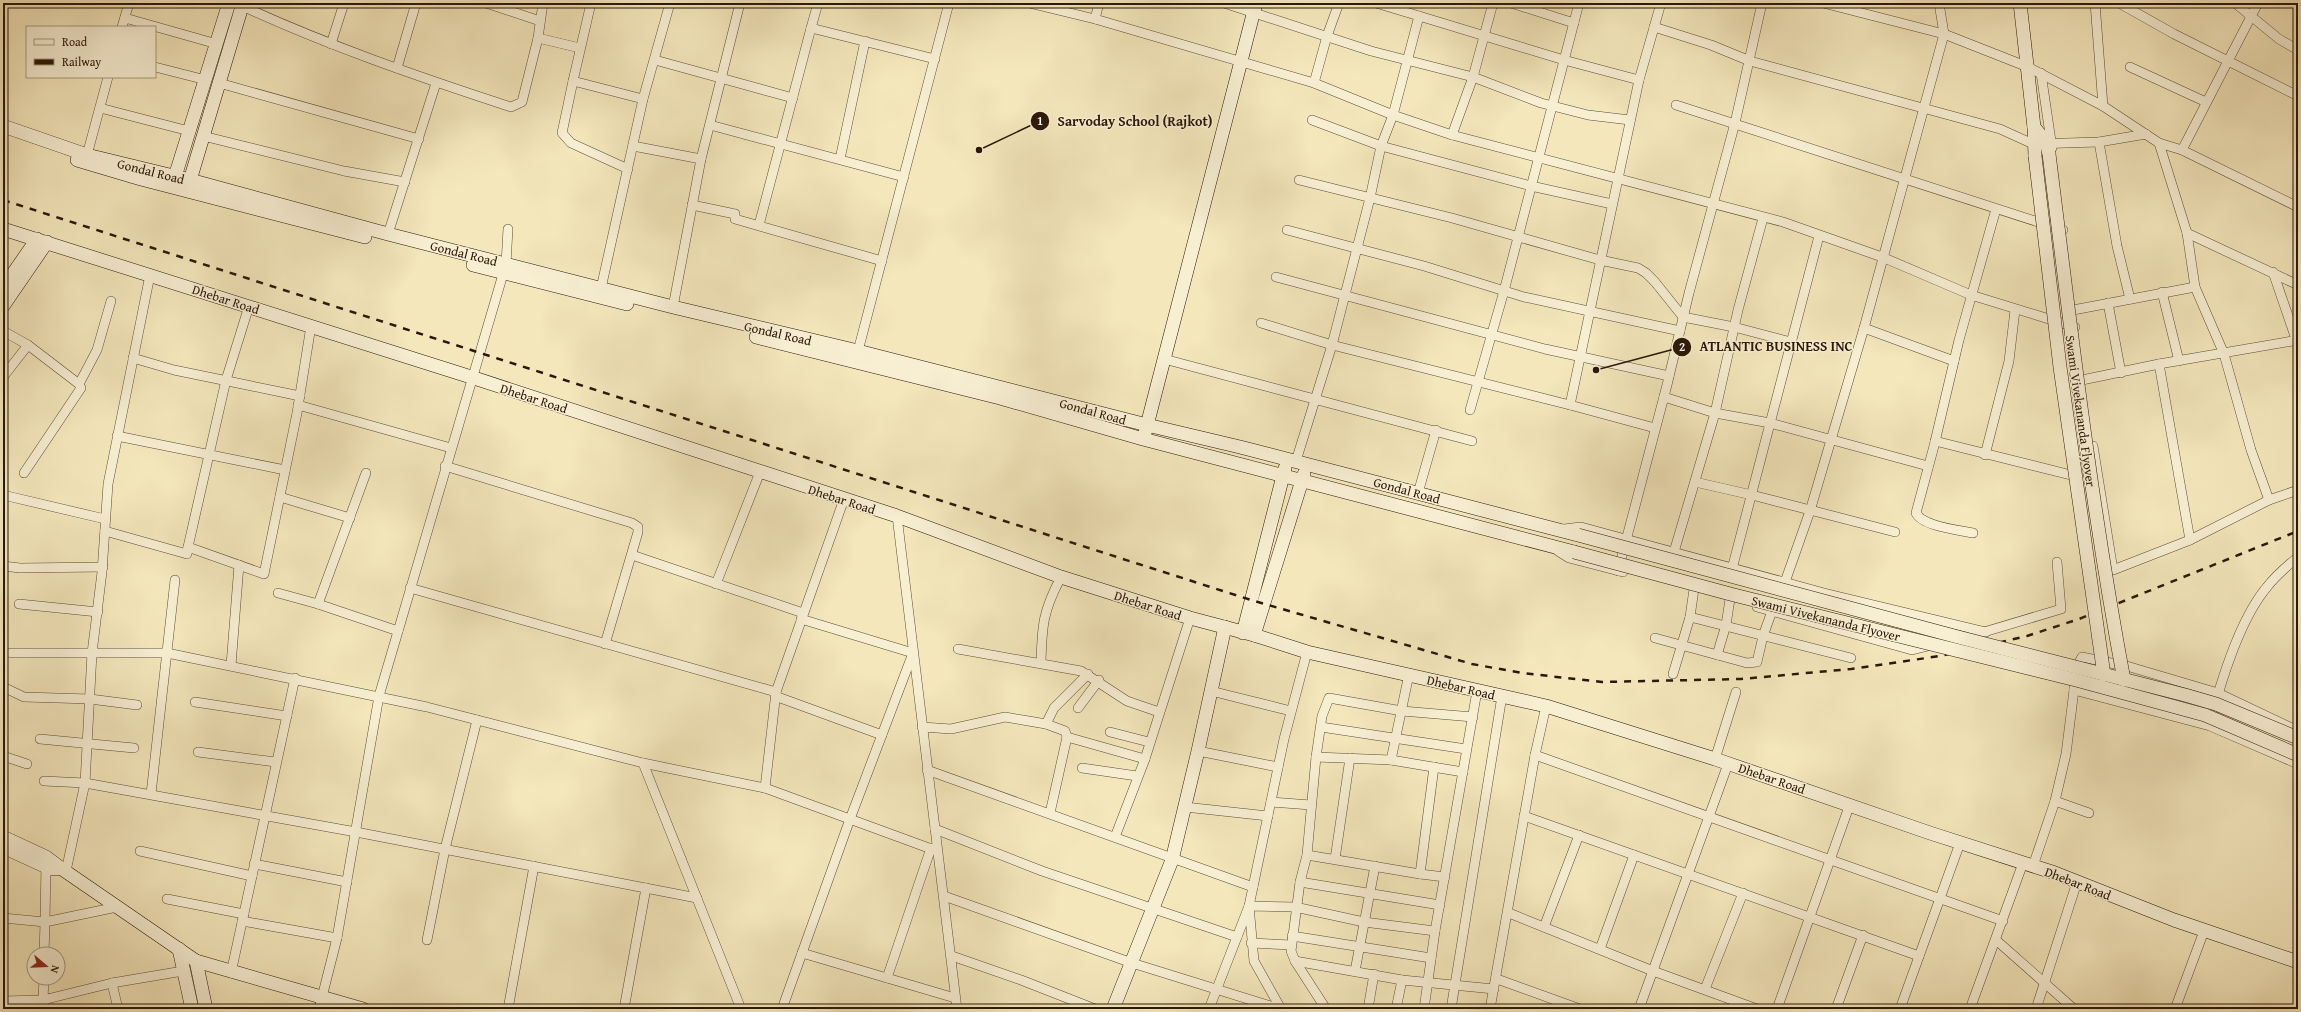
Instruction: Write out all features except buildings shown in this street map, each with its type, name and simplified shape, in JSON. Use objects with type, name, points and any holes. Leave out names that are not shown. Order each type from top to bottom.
[{"type":"main road","name":"Swami Vivekananda Flyover","points":[[2020,3],[2034,128],[2034,150],[2060,367],[2103,681]]},
{"type":"main road","points":[[173,182],[217,44],[238,4]]},
{"type":"main road","points":[[188,186],[219,83],[238,4]]},
{"type":"main road","points":[[1143,439],[1255,7]]},
{"type":"main road","name":"Gondal Road","points":[[3,126],[87,155],[173,182],[1000,398],[1143,439],[1552,547]]},
{"type":"main road","points":[[2034,128],[2049,146]]},
{"type":"main road","name":"Gondal Road","points":[[3,135],[96,167],[173,182]]},
{"type":"main road","name":"Swami Vivekananda Flyover","points":[[2049,146],[2078,394],[2123,686]]},
{"type":"main road","name":"Gondal Road","points":[[188,186],[388,234],[505,268]]},
{"type":"main road","name":"Dhebar Road","points":[[3,229],[312,326],[897,516],[1061,577],[1190,618],[1307,652],[1546,706],[1722,761],[1960,843],[2028,864],[2204,931],[2298,962]]},
{"type":"main road","points":[[3,288],[42,241]]},
{"type":"main road","points":[[3,306],[42,241]]},
{"type":"main road","name":"Gondal Road","points":[[601,293],[673,308],[858,351],[1147,425],[1296,461],[1557,529]]},
{"type":"main road","points":[[1249,634],[1284,476],[1296,461]]},
{"type":"main road","points":[[1249,634],[1303,481],[1296,461]]},
{"type":"main road","name":"Swami Vivekananda Flyover","points":[[1557,529],[2103,681]]},
{"type":"main road","name":"Swami Vivekananda Flyover","points":[[1552,547],[2123,686],[2216,704],[2298,738]]},
{"type":"main road","points":[[1113,1009],[1172,860],[1225,627]]},
{"type":"main road","name":"Swami Vivekananda Flyover","points":[[2123,686],[2205,715],[2298,755]]},
{"type":"main road","points":[[3,837],[46,862]]},
{"type":"main road","points":[[3,847],[64,870],[196,961],[320,1004],[363,1009]]},
{"type":"main road","points":[[179,949],[192,1009]]},
{"type":"main road","points":[[196,961],[206,1009]]},
{"type":"street","points":[[129,3],[124,22],[141,26]]},
{"type":"street","points":[[331,44],[344,3]]},
{"type":"street","points":[[397,68],[416,3]]},
{"type":"street","points":[[486,3],[540,21]]},
{"type":"street","points":[[238,4],[331,44],[436,83],[511,107],[519,105],[522,102],[538,38],[543,3]]},
{"type":"street","points":[[591,3],[562,133],[571,143],[628,169]]},
{"type":"street","points":[[601,293],[644,99],[670,3]]},
{"type":"street","points":[[673,308],[701,159],[740,3]]},
{"type":"street","points":[[760,225],[818,3]]},
{"type":"street","points":[[858,351],[949,3]]},
{"type":"street","points":[[1029,3],[1095,19],[1241,63],[1314,83],[1393,115],[1452,135],[1538,157],[1618,180],[1656,188],[1762,218],[1783,222],[1882,257],[1972,295],[2015,310],[2075,327]]},
{"type":"street","points":[[1095,19],[1099,3]]},
{"type":"street","points":[[1224,3],[1255,7],[1327,36],[1371,51],[1473,77],[1541,103],[1552,104],[1588,115],[1630,120]]},
{"type":"street","points":[[1314,83],[1327,36],[1339,3]]},
{"type":"street","points":[[1452,135],[1473,77],[1493,3]]},
{"type":"street","points":[[1511,3],[1574,23]]},
{"type":"street","points":[[1470,410],[1479,383],[1504,291],[1579,3]]},
{"type":"street","points":[[1570,405],[1639,80],[1661,3]]},
{"type":"street","points":[[1618,571],[1664,397],[1712,204],[1735,123],[1762,3]]},
{"type":"street","points":[[1822,3],[1944,34],[2028,66],[2102,106],[2159,143],[2182,150],[2298,207]]},
{"type":"street","points":[[1785,582],[1810,511],[1864,328],[1882,257],[1944,34],[1939,3]]},
{"type":"street","points":[[2095,3],[2102,106]]},
{"type":"street","points":[[2119,3],[2174,34],[2298,96]]},
{"type":"street","points":[[2234,3],[2279,39],[2298,50]]},
{"type":"street","points":[[2182,150],[2258,3]]},
{"type":"street","points":[[1382,4],[1564,60],[1639,80]]},
{"type":"street","points":[[1296,461],[1332,345],[1356,247],[1370,198],[1381,146],[1393,115],[1419,16]]},
{"type":"street","points":[[1654,27],[1711,45],[1750,61],[2000,129],[2034,150],[2049,146],[2099,142],[2146,134]]},
{"type":"street","points":[[811,28],[935,59]]},
{"type":"street","points":[[156,30],[217,44]]},
{"type":"street","points":[[538,38],[580,48]]},
{"type":"street","points":[[840,159],[865,41]]},
{"type":"street","points":[[655,60],[793,98]]},
{"type":"street","points":[[156,67],[206,80]]},
{"type":"street","points":[[2130,67],[2206,102]]},
{"type":"street","points":[[2041,73],[2049,146],[2063,230],[2082,380],[2113,570],[2190,540],[2269,500],[2298,490]]},
{"type":"street","points":[[87,155],[108,78]]},
{"type":"street","points":[[573,81],[644,99]]},
{"type":"street","points":[[219,83],[419,139]]},
{"type":"street","points":[[388,234],[436,83]]},
{"type":"street","points":[[1676,105],[1735,123],[1903,180],[2063,230]]},
{"type":"street","points":[[100,108],[189,131]]},
{"type":"street","points":[[1312,120],[1381,146],[1531,186],[1612,204]]},
{"type":"street","points":[[710,125],[781,142],[904,176]]},
{"type":"street","points":[[203,136],[344,171],[405,182]]},
{"type":"street","points":[[2099,142],[2117,246],[2130,299]]},
{"type":"street","points":[[2159,143],[2187,233],[2195,287],[2224,354],[2251,450],[2269,500]]},
{"type":"street","points":[[633,146],[701,159]]},
{"type":"street","points":[[1299,180],[1518,236],[1600,260],[1638,268],[1646,273],[1683,317],[1734,327],[1791,342]]},
{"type":"street","points":[[692,205],[735,214],[735,219],[882,260]]},
{"type":"street","points":[[1972,533],[1928,523],[1918,517],[1916,508],[1935,441],[1954,361],[1996,209]]},
{"type":"street","points":[[1674,552],[1715,413],[1734,327],[1762,218]]},
{"type":"street","points":[[320,1004],[337,938],[379,696],[450,448],[505,268],[508,229]]},
{"type":"street","points":[[1287,230],[1356,247],[1504,291],[1680,331]]},
{"type":"street","points":[[2187,233],[2273,272],[2298,286]]},
{"type":"street","points":[[1732,569],[1791,342],[1805,297],[1819,236]]},
{"type":"street","points":[[2082,380],[2159,364],[2297,342],[2273,272]]},
{"type":"street","points":[[64,870],[85,784],[92,653],[103,567],[108,484],[150,275]]},
{"type":"street","points":[[1276,277],[1579,357],[1669,376]]},
{"type":"street","points":[[2073,310],[2162,292],[2195,287]]},
{"type":"street","points":[[2162,292],[2179,361]]},
{"type":"street","points":[[24,473],[80,392],[79,384],[97,350],[111,302]]},
{"type":"street","points":[[2108,303],[2121,373]]},
{"type":"street","points":[[105,531],[187,554],[226,380],[249,306]]},
{"type":"street","points":[[1985,455],[2009,361],[2015,310]]},
{"type":"street","points":[[1261,323],[1332,345],[1655,428]]},
{"type":"street","points":[[188,547],[264,574],[299,400],[312,326]]},
{"type":"street","points":[[1864,328],[1954,361]]},
{"type":"street","points":[[3,331],[28,345],[79,384]]},
{"type":"street","points":[[3,377],[28,345]]},
{"type":"street","points":[[133,358],[174,370],[226,380],[299,400],[450,448]]},
{"type":"street","points":[[1164,359],[1436,430],[1472,441]]},
{"type":"street","points":[[2159,364],[2190,540]]},
{"type":"street","points":[[1664,397],[1715,413],[1770,423],[1831,441],[1928,466]]},
{"type":"street","points":[[1418,493],[1436,430]]},
{"type":"street","points":[[117,436],[285,470]]},
{"type":"street","points":[[1935,441],[1985,455],[2099,482]]},
{"type":"street","points":[[445,466],[632,523],[638,527],[632,555],[604,644]]},
{"type":"street","points":[[716,584],[760,472]]},
{"type":"street","points":[[318,604],[366,473]]},
{"type":"street","points":[[1695,482],[1752,495],[1895,532]]},
{"type":"street","points":[[3,495],[106,519]]},
{"type":"street","points":[[280,497],[350,518]]},
{"type":"street","points":[[765,788],[775,694],[844,499]]},
{"type":"street","points":[[897,516],[935,829],[934,850],[944,896],[957,1009]]},
{"type":"street","points":[[1557,529],[1581,527],[1732,569],[1988,632]]},
{"type":"street","points":[[1552,547],[1569,558],[1694,589],[1912,650],[1988,632],[2061,609],[2057,562]]},
{"type":"street","points":[[632,555],[802,616],[913,653]]},
{"type":"street","points":[[2210,726],[2218,693],[2231,654],[2255,605],[2266,588],[2296,561]]},
{"type":"street","points":[[231,665],[239,565]]},
{"type":"street","points":[[3,566],[20,568],[103,567]]},
{"type":"street","points":[[1041,662],[1042,630],[1046,608],[1061,577]]},
{"type":"street","points":[[152,794],[175,580]]},
{"type":"street","points":[[410,588],[775,694],[882,735]]},
{"type":"street","points":[[1673,674],[1690,617],[1694,589]]},
{"type":"street","points":[[278,593],[318,604],[398,631]]},
{"type":"street","points":[[1717,655],[1726,625],[1730,599]]},
{"type":"street","points":[[19,604],[98,612]]},
{"type":"street","points":[[1655,638],[1747,663],[1757,662],[1763,636],[1772,611]]},
{"type":"street","points":[[1690,617],[1851,658]]},
{"type":"street","points":[[1115,837],[1137,776],[1145,759],[1149,742],[1190,618]]},
{"type":"street","points":[[958,649],[998,657],[1041,662],[1088,674],[1099,680],[1127,701],[1159,712]]},
{"type":"street","points":[[1209,1009],[1249,906],[1278,767],[1307,652]]},
{"type":"street","points":[[11,653],[168,653],[295,678],[379,696],[643,763],[765,788],[934,850]]},
{"type":"street","points":[[782,1009],[850,819],[913,653]]},
{"type":"street","points":[[1970,1009],[2003,920],[2055,801],[2066,754],[2074,690],[2074,672],[2082,657],[2130,668],[2218,693],[2298,731]]},
{"type":"street","points":[[1046,724],[1054,708],[1088,674]]},
{"type":"street","points":[[1391,760],[1409,674]]},
{"type":"street","points":[[231,973],[295,678]]},
{"type":"street","points":[[1078,708],[1099,680]]},
{"type":"street","points":[[3,687],[24,697],[90,699],[137,705]]},
{"type":"street","points":[[2074,690],[2210,726],[2298,764]]},
{"type":"street","points":[[1211,691],[1291,711]]},
{"type":"street","points":[[1424,1009],[1435,931],[1477,691]]},
{"type":"street","points":[[1639,1009],[1709,817],[1736,692]]},
{"type":"street","points":[[1451,1009],[1502,696]]},
{"type":"street","points":[[1326,1009],[1295,961],[1292,940],[1295,907],[1307,855],[1316,757],[1321,727],[1329,698],[1402,711],[1473,717]]},
{"type":"street","points":[[195,702],[287,716]]},
{"type":"street","points":[[1490,1009],[1509,913],[1535,755],[1546,706]]},
{"type":"street","points":[[922,727],[951,729],[1005,717],[1046,724],[1065,731],[1068,737],[1050,813]]},
{"type":"street","points":[[427,940],[445,849],[477,720]]},
{"type":"street","points":[[1321,727],[1466,749]]},
{"type":"street","points":[[1110,732],[1149,742]]},
{"type":"street","points":[[1068,737],[1145,759]]},
{"type":"street","points":[[40,739],[134,748]]},
{"type":"street","points":[[1198,751],[1278,767]]},
{"type":"street","points":[[198,752],[276,762]]},
{"type":"street","points":[[1535,755],[2003,920]]},
{"type":"street","points":[[3,756],[26,764]]},
{"type":"street","points":[[1316,757],[1391,760],[1463,772]]},
{"type":"street","points":[[1335,859],[1350,758]]},
{"type":"street","points":[[643,763],[741,1009]]},
{"type":"street","points":[[1420,874],[1434,766]]},
{"type":"street","points":[[1082,768],[1137,776]]},
{"type":"street","points":[[927,770],[1050,813],[1172,860],[1253,887]]},
{"type":"street","points":[[44,781],[85,784],[152,794],[697,898]]},
{"type":"street","points":[[2055,801],[2089,813]]},
{"type":"street","points":[[1271,802],[1311,805]]},
{"type":"street","points":[[1777,1009],[1850,804]]},
{"type":"street","points":[[1184,807],[1268,816]]},
{"type":"street","points":[[1524,816],[1919,956]]},
{"type":"street","points":[[935,829],[1042,871],[1237,937]]},
{"type":"street","points":[[1544,926],[1579,835]]},
{"type":"street","points":[[1900,1009],[1960,843]]},
{"type":"street","points":[[886,978],[934,850]]},
{"type":"street","points":[[140,851],[252,876]]},
{"type":"street","points":[[1307,855],[1420,874],[1445,876]]},
{"type":"street","points":[[1600,949],[1634,855]]},
{"type":"street","points":[[44,946],[46,862]]},
{"type":"street","points":[[254,864],[347,882]]},
{"type":"street","points":[[508,1009],[534,866]]},
{"type":"street","points":[[1355,971],[1375,866]]},
{"type":"street","points":[[1300,882],[1440,904]]},
{"type":"street","points":[[2036,1009],[2077,882]]},
{"type":"street","points":[[624,1009],[646,888]]},
{"type":"street","points":[[1706,989],[1743,893]]},
{"type":"street","points":[[944,896],[1132,963],[1217,988],[1280,1009]]},
{"type":"street","points":[[167,899],[337,938]]},
{"type":"street","points":[[1249,906],[1295,907],[1364,922],[1435,931]]},
{"type":"street","points":[[1249,906],[1251,943],[1254,961],[1280,1009]]},
{"type":"street","points":[[3,918],[45,922],[117,907]]},
{"type":"street","points":[[1509,913],[1653,971],[1706,989],[1757,1009]]},
{"type":"street","points":[[2175,1009],[2204,931]]},
{"type":"street","points":[[1836,1009],[1862,935]]},
{"type":"street","points":[[1251,943],[1292,940],[1360,947],[1431,958]]},
{"type":"street","points":[[1996,940],[2045,985],[2074,1009]]},
{"type":"street","points":[[802,953],[955,998]]},
{"type":"street","points":[[952,956],[1021,980],[1095,1009]]},
{"type":"street","points":[[1295,961],[1402,980],[1494,989]]},
{"type":"street","points":[[3,1001],[44,1006],[112,983],[184,971]]},
{"type":"street","points":[[1368,1009],[1374,974]]},
{"type":"street","points":[[1497,979],[1580,1009]]},
{"type":"street","points":[[1396,1009],[1402,980]]},
{"type":"street","points":[[112,983],[118,1009]]},
{"type":"street","points":[[44,986],[44,1006]]},
{"type":"railway","points":[[3,200],[1251,600],[1472,664],[1522,673],[1602,682],[1741,679],[1851,669],[1940,656],[2027,636],[2079,619],[2298,531]]},
{"type":"place","name":"Sarvoday School (Rajkot)","points":[[979,150]]},
{"type":"place","name":"ATLANTIC BUSINESS INC","points":[[1596,370]]}]
